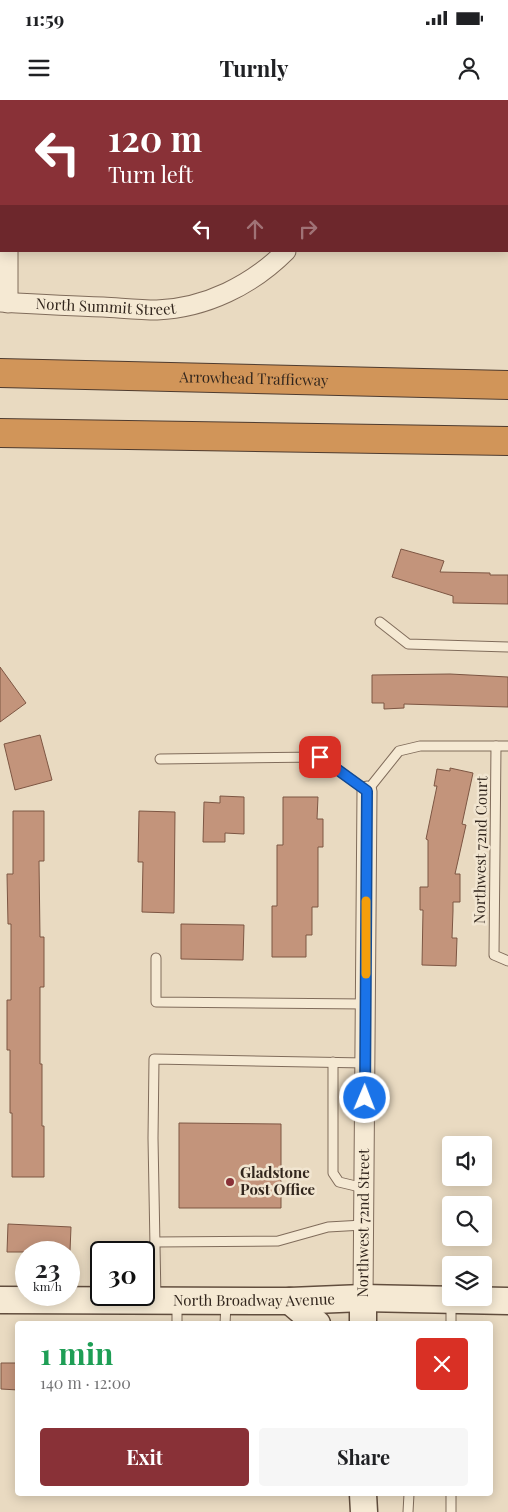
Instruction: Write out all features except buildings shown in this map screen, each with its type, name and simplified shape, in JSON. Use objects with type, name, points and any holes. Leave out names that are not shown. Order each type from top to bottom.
[{"type":"highway","name":"Arrowhead Trafficway","points":[[0,373],[508,385]]},
{"type":"highway","points":[[0,433],[508,441]]},
{"type":"main road","name":"North Broadway Avenue","points":[[0,1300],[225,1312],[290,1301],[363,1311],[451,1312],[508,1301]]},
{"type":"main road","points":[[290,1301],[313,1321]]},
{"type":"main road","points":[[363,1496],[364,1512]]},
{"type":"street","points":[[4,302],[8,252]]},
{"type":"street","name":"North Summit Street","points":[[4,302],[157,310],[183,307],[212,299],[234,290],[256,276],[285,252]]},
{"type":"street","name":"Northwest 72nd Street","points":[[363,1311],[367,791]]},
{"type":"lane","points":[[380,622],[408,644],[508,647]]},
{"type":"lane","points":[[160,759],[320,757],[367,791],[398,751],[420,746],[508,746]]},
{"type":"lane","name":"Northwest 72nd Court","points":[[496,746],[494,955],[508,961]]},
{"type":"lane","points":[[156,958],[156,1002],[366,1004]]},
{"type":"lane","points":[[155,1241],[154,1059],[366,1063]]},
{"type":"lane","points":[[333,1062],[333,1173],[339,1182],[364,1188]]},
{"type":"lane","points":[[170,1309],[155,1242],[278,1242],[328,1226],[364,1225]]},
{"type":"lane","points":[[408,1512],[409,1496]]},
{"type":"lane","points":[[451,1496],[451,1512]]},
{"type":"slow traffic","points":[[366,901],[366,974]]},
{"type":"place","name":"Gladstone Post Office","points":[[230,1182]]},
{"type":"route","points":[[320,757],[367,791],[365,1098]]}]
